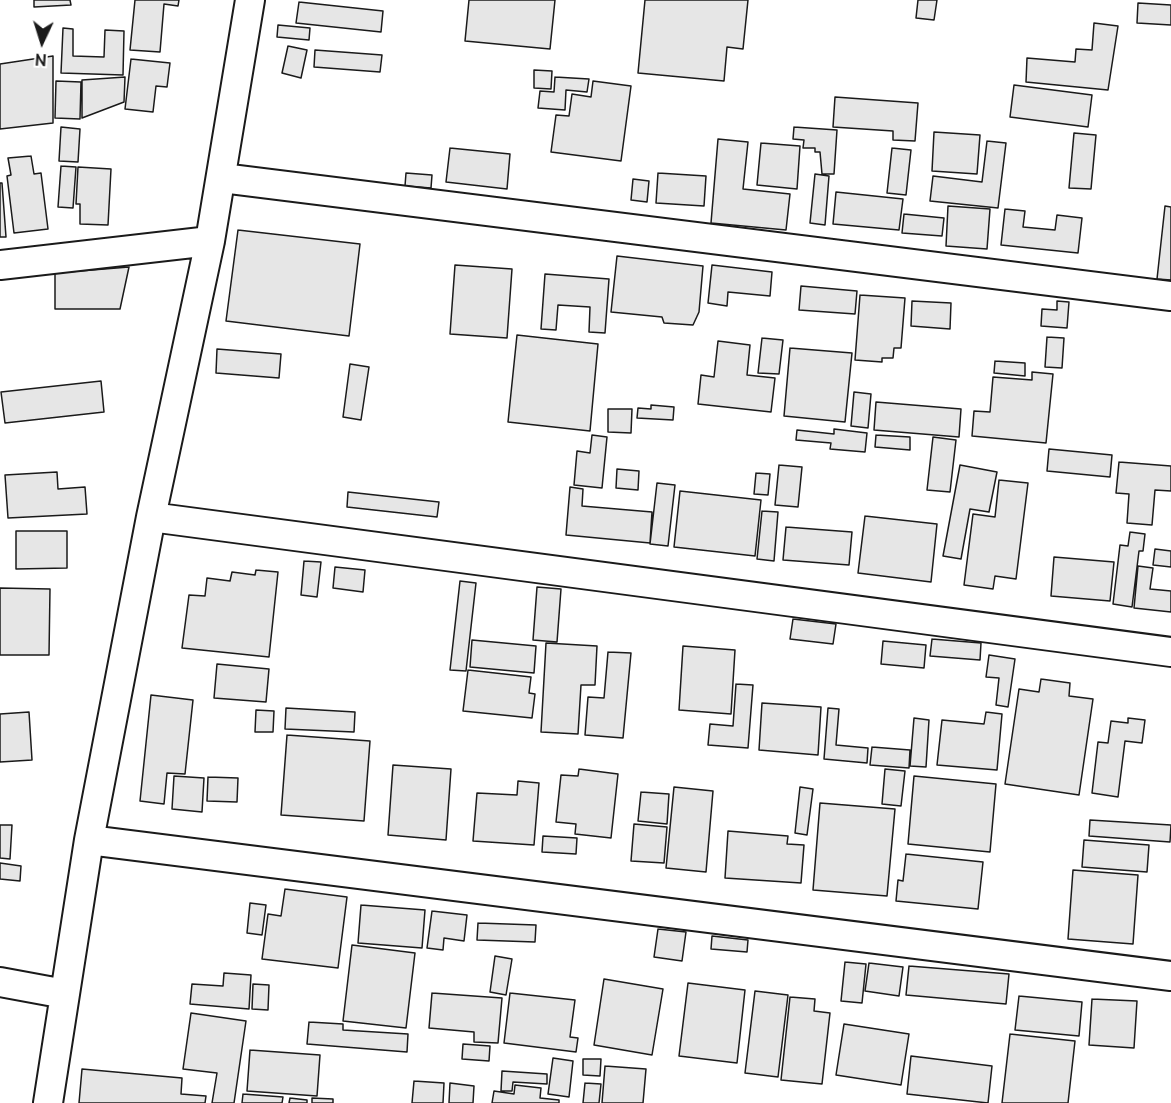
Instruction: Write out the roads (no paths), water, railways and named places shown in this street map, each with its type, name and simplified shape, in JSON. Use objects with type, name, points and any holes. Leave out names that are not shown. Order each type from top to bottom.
[{"type":"street","points":[[48,1103],[89,840],[151,516],[210,241],[250,0]]},
{"type":"street","points":[[222,178],[1171,296]]},
{"type":"street","points":[[0,265],[210,241]]},
{"type":"street","points":[[151,516],[1171,652]]},
{"type":"street","points":[[89,840],[1171,976]]},
{"type":"street","points":[[0,982],[65,994]]}]
